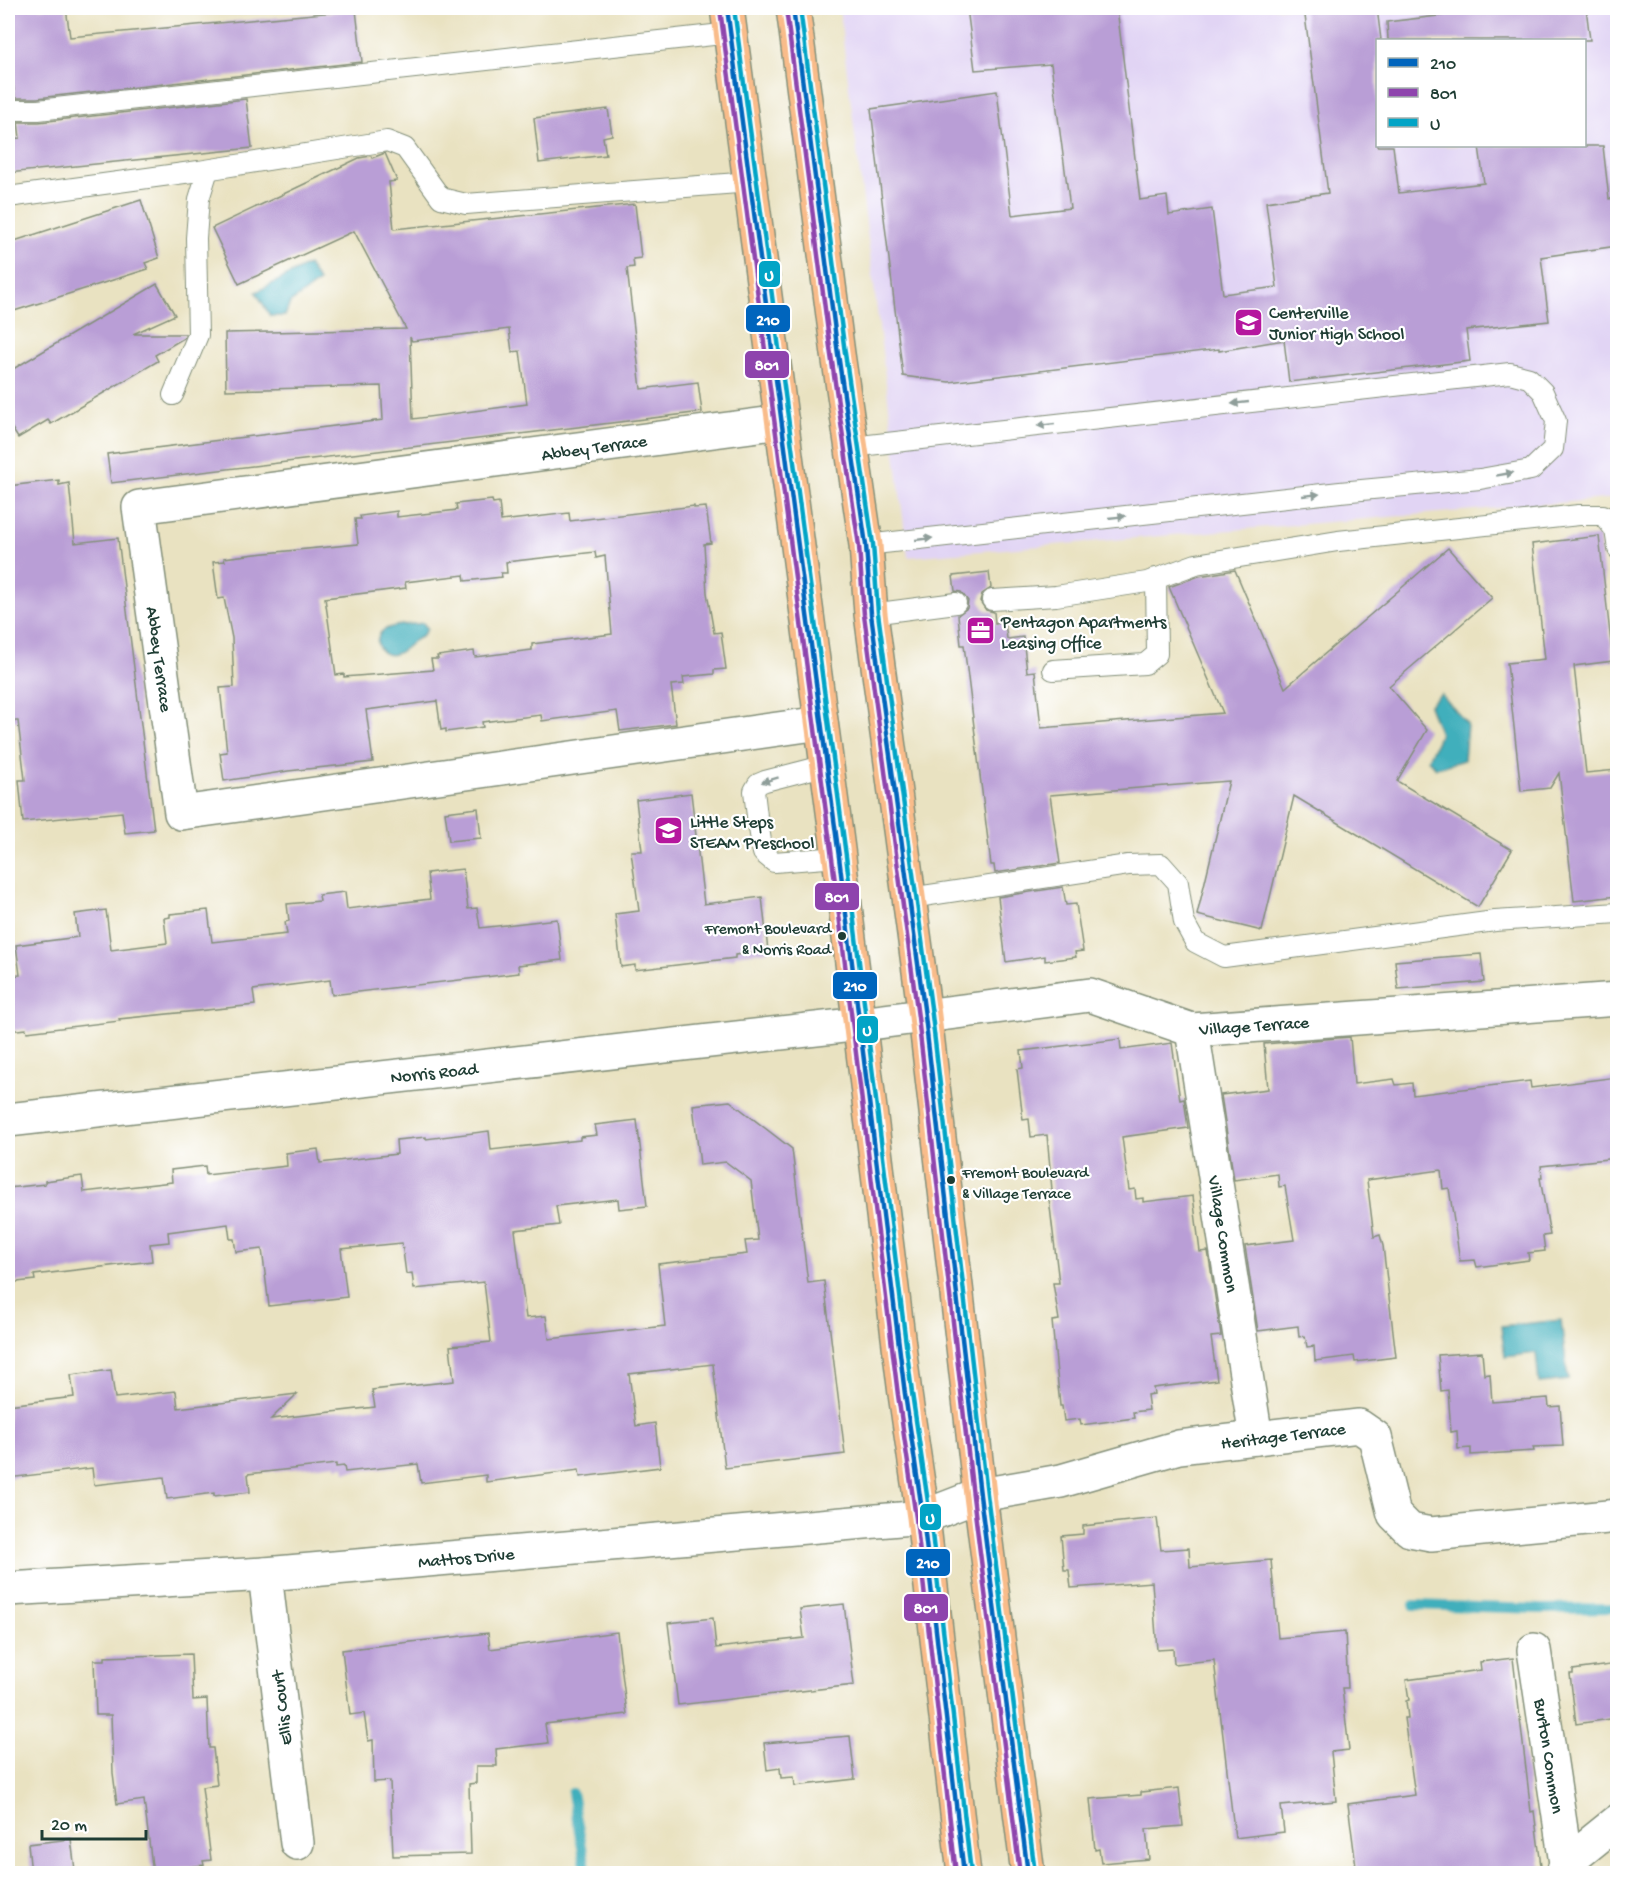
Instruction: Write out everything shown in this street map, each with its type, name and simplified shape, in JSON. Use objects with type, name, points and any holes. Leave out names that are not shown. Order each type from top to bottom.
[{"type":"main road","points":[[793,8],[866,545],[872,614],[925,1016],[980,1495],[1028,1874]]},
{"type":"main road","points":[[729,20],[861,1024],[904,1383],[923,1517],[958,1873]]},
{"type":"street","name":"Abbey Terrace","points":[[782,422],[139,507],[181,813],[821,723]]},
{"type":"street","name":"Village Terrace","points":[[861,1024],[1090,995],[1192,1030],[1617,999]]},
{"type":"street","name":"Norris Road","points":[[8,1120],[861,1024]]},
{"type":"street","name":"Village Common","points":[[1192,1030],[1256,1438]]},
{"type":"street","name":"Heritage Terrace","points":[[923,1517],[980,1495],[1061,1481],[1179,1447],[1359,1426],[1375,1437],[1394,1514],[1410,1530],[1431,1534],[1617,1516]]},
{"type":"street","name":"Mattos Drive","points":[[8,1589],[265,1574],[923,1517]]},
{"type":"street","name":"Ellis Court","points":[[265,1574],[297,1843]]},
{"type":"street","name":"Burton Common","points":[[1534,1650],[1565,1868]]},
{"type":"street","name":"Burton Common","points":[[1565,1868],[1617,1821]]},
{"type":"lane","points":[[8,110],[38,110],[729,20]]},
{"type":"lane","points":[[8,197],[208,170],[387,141],[405,147],[441,198],[466,204],[751,182]]},
{"type":"lane","points":[[173,395],[198,335],[196,238],[199,199],[208,170]]},
{"type":"lane","points":[[851,447],[1510,373],[1529,378],[1544,392],[1556,421],[1552,449],[1531,470],[1490,477],[866,545]]},
{"type":"lane","points":[[992,600],[1056,596],[1147,582],[1196,564],[1338,541],[1579,515],[1603,514],[1615,530],[1617,549]]},
{"type":"lane","points":[[1053,670],[1145,664],[1157,654],[1156,578]]},
{"type":"lane","points":[[872,614],[956,603]]},
{"type":"lane","points":[[827,765],[758,784],[754,791],[757,816],[763,853],[774,862],[839,857]]},
{"type":"lane","points":[[910,898],[1128,865],[1161,864],[1178,883],[1184,922],[1195,942],[1224,957],[1495,921],[1617,913]]},
{"type":"shaded area","name":"Centerville Junior High School","points":[[839,8],[1617,8],[1617,498],[908,557]]},
{"type":"water","points":[[308,265],[319,282],[290,303],[285,316],[270,316],[256,292]]},
{"type":"water","points":[[423,623],[427,628],[422,636],[400,652],[389,655],[378,646],[378,637],[386,629],[399,625]]},
{"type":"water","points":[[1441,694],[1467,724],[1464,760],[1436,768],[1428,759],[1440,734],[1429,705]]},
{"type":"water","points":[[1561,1320],[1568,1380],[1539,1383],[1536,1353],[1505,1357],[1501,1326]]},
{"type":"building","points":[[8,8],[66,8],[70,37],[356,10],[362,62],[37,98],[15,98],[13,82],[8,82]]},
{"type":"building","points":[[967,8],[1117,8],[1140,200],[1167,196],[1169,215],[1212,209],[1223,294],[1277,287],[1266,202],[1328,193],[1304,8],[1377,8],[1381,39],[1376,39],[1376,147],[1393,147],[1399,193],[1484,183],[1479,147],[1603,146],[1609,199],[1617,198],[1617,246],[1541,257],[1549,321],[1466,330],[1470,361],[1289,382],[1284,340],[1219,351],[1219,349],[949,382],[903,376],[871,109],[997,91],[1012,215],[1070,208],[1051,64],[975,70]]},
{"type":"building","points":[[1463,8],[1586,8],[1590,40],[1388,39],[1387,22],[1463,13]]},
{"type":"building","points":[[246,99],[252,148],[8,173],[8,139],[20,138],[18,122],[39,122]]},
{"type":"building","points":[[608,109],[612,135],[603,137],[606,155],[539,163],[534,118]]},
{"type":"building","points":[[385,153],[397,181],[389,182],[394,229],[635,204],[641,258],[633,259],[634,267],[627,268],[641,389],[698,382],[702,412],[111,483],[107,454],[383,420],[381,386],[226,390],[225,333],[406,329],[354,231],[239,284],[212,228],[359,158],[371,156],[372,158]],"holes":[[[509,329],[512,352],[520,351],[527,404],[413,419],[410,337],[412,341]]]},
{"type":"building","points":[[141,200],[159,258],[145,263],[148,269],[14,311],[12,304],[8,306],[8,243]]},
{"type":"building","points":[[157,284],[175,315],[133,334],[186,334],[184,338],[155,355],[158,361],[51,424],[48,420],[18,438],[8,422],[8,372]]},
{"type":"building","points":[[59,480],[59,485],[69,483],[75,543],[118,538],[154,830],[125,833],[122,812],[23,822],[19,780],[25,780],[18,721],[12,721],[8,673],[8,486]]},
{"type":"building","points":[[492,500],[493,503],[499,502],[501,521],[569,513],[570,521],[694,506],[694,508],[706,507],[711,543],[704,544],[707,593],[714,633],[721,632],[726,669],[714,670],[714,674],[683,677],[684,684],[671,685],[676,724],[620,731],[617,711],[542,721],[541,715],[482,722],[483,727],[446,732],[446,729],[441,730],[437,701],[366,710],[373,762],[288,771],[224,781],[220,753],[227,752],[220,688],[234,687],[232,638],[224,598],[218,599],[213,562],[225,561],[224,558],[256,554],[358,544],[355,519],[361,519],[360,516],[397,511],[397,517],[457,510],[456,504]],"holes":[[[595,552],[596,558],[605,556],[612,634],[532,644],[532,650],[475,657],[474,651],[437,656],[438,659],[431,659],[433,670],[344,677],[344,674],[336,675],[325,598],[406,588],[405,582],[464,575],[465,581],[502,577],[501,573],[507,573],[506,562]]]},
{"type":"building","points":[[1599,536],[1613,661],[1574,666],[1586,773],[1617,770],[1617,896],[1574,901],[1559,773],[1550,788],[1521,791],[1507,663],[1545,659],[1532,544]]},
{"type":"building","points":[[1448,548],[1492,598],[1389,686],[1427,730],[1397,781],[1512,850],[1478,907],[1294,796],[1262,931],[1197,915],[1229,781],[1050,795],[1060,863],[995,873],[994,865],[991,865],[964,645],[961,645],[958,615],[967,608],[968,601],[961,592],[955,591],[953,576],[989,572],[991,588],[982,594],[980,601],[986,610],[994,612],[995,624],[1005,622],[1007,639],[1023,637],[1027,672],[1035,671],[1041,728],[1223,713],[1169,587],[1199,576],[1235,570],[1285,688]]},
{"type":"building","points":[[691,793],[704,904],[762,897],[768,951],[735,955],[735,958],[635,970],[635,965],[621,967],[615,914],[639,911],[631,851],[642,851],[636,800]]},
{"type":"building","points":[[478,808],[481,838],[449,841],[445,812]]},
{"type":"building","points":[[463,869],[468,909],[477,908],[480,928],[557,919],[562,960],[518,965],[519,973],[332,995],[330,980],[253,990],[255,1005],[119,1019],[120,1021],[27,1032],[26,1029],[8,1031],[8,976],[20,975],[16,945],[78,937],[75,914],[106,910],[111,950],[167,943],[164,918],[170,917],[170,914],[208,910],[212,942],[287,934],[285,922],[289,921],[287,904],[320,901],[319,895],[345,892],[347,909],[430,899],[427,873]]},
{"type":"building","points":[[1063,887],[1066,905],[1076,904],[1083,951],[1075,952],[1076,957],[1045,961],[1045,956],[1006,962],[998,897]]},
{"type":"building","points":[[1481,954],[1484,982],[1398,989],[1395,961]]},
{"type":"building","points":[[1350,1037],[1354,1084],[1394,1079],[1396,1085],[1412,1083],[1413,1095],[1530,1081],[1531,1088],[1617,1077],[1617,1158],[1541,1166],[1542,1178],[1540,1178],[1550,1235],[1543,1236],[1545,1251],[1528,1253],[1529,1260],[1477,1267],[1475,1260],[1460,1261],[1449,1188],[1443,1189],[1441,1170],[1367,1180],[1374,1237],[1380,1235],[1383,1246],[1396,1357],[1355,1362],[1354,1356],[1315,1361],[1314,1346],[1307,1347],[1305,1336],[1299,1337],[1298,1326],[1258,1331],[1245,1246],[1294,1240],[1285,1186],[1279,1187],[1278,1174],[1234,1180],[1221,1095],[1268,1089],[1264,1044]]},
{"type":"building","points":[[1120,1039],[1121,1050],[1172,1043],[1180,1100],[1184,1099],[1188,1128],[1122,1137],[1129,1190],[1135,1189],[1136,1199],[1143,1198],[1143,1202],[1193,1196],[1200,1252],[1208,1251],[1221,1336],[1211,1337],[1217,1380],[1153,1388],[1154,1394],[1147,1395],[1149,1410],[1133,1412],[1134,1418],[1081,1425],[1080,1419],[1064,1421],[1062,1406],[1060,1406],[1052,1321],[1059,1320],[1053,1283],[1059,1283],[1048,1190],[1052,1190],[1047,1135],[1031,1137],[1029,1119],[1023,1120],[1017,1069],[1023,1068],[1021,1051]]},
{"type":"building","points":[[730,1101],[792,1149],[808,1283],[824,1281],[845,1454],[725,1468],[713,1364],[629,1374],[636,1426],[655,1423],[660,1467],[580,1477],[579,1470],[486,1482],[486,1475],[421,1483],[418,1464],[345,1472],[344,1466],[336,1467],[336,1464],[248,1474],[250,1492],[214,1496],[214,1493],[167,1499],[164,1477],[94,1485],[92,1468],[8,1478],[8,1405],[74,1397],[71,1375],[111,1370],[115,1398],[176,1391],[178,1408],[297,1394],[271,1419],[375,1407],[372,1390],[454,1381],[450,1346],[491,1342],[484,1282],[414,1289],[412,1273],[406,1274],[402,1243],[341,1249],[347,1297],[269,1306],[262,1249],[236,1252],[234,1239],[230,1239],[228,1224],[168,1232],[169,1242],[150,1244],[152,1261],[34,1275],[35,1280],[8,1283],[8,1188],[45,1184],[45,1181],[82,1176],[84,1192],[172,1182],[171,1170],[205,1166],[206,1175],[287,1166],[286,1153],[318,1149],[320,1163],[397,1154],[396,1140],[426,1137],[426,1139],[489,1131],[491,1150],[580,1140],[580,1137],[597,1135],[595,1125],[637,1120],[647,1206],[619,1209],[618,1199],[556,1206],[559,1225],[515,1230],[526,1318],[546,1316],[549,1339],[665,1326],[658,1264],[747,1254],[745,1241],[758,1240],[751,1181],[726,1162],[700,1165],[693,1105]]},
{"type":"building","points":[[1482,1352],[1484,1375],[1490,1374],[1492,1402],[1548,1398],[1549,1407],[1560,1406],[1563,1446],[1533,1447],[1534,1451],[1471,1455],[1471,1448],[1458,1449],[1457,1431],[1451,1432],[1448,1390],[1441,1391],[1438,1355]]},
{"type":"building","points":[[1157,1518],[1161,1550],[1189,1548],[1190,1567],[1271,1560],[1278,1638],[1345,1632],[1348,1688],[1342,1688],[1349,1750],[1331,1752],[1336,1801],[1281,1806],[1284,1832],[1235,1838],[1214,1660],[1174,1664],[1173,1649],[1157,1650],[1152,1582],[1071,1588],[1069,1570],[1064,1570],[1061,1536],[1083,1534],[1083,1526]]},
{"type":"building","points":[[844,1604],[854,1685],[678,1705],[668,1623],[713,1618],[716,1648],[804,1638],[800,1609]]},
{"type":"building","points":[[617,1632],[627,1714],[545,1724],[548,1743],[496,1749],[497,1766],[476,1766],[476,1783],[469,1784],[471,1854],[393,1856],[390,1781],[374,1782],[373,1740],[368,1741],[364,1713],[350,1715],[342,1650],[488,1633],[490,1649]]},
{"type":"building","points":[[191,1654],[193,1700],[207,1699],[209,1748],[213,1748],[217,1785],[202,1787],[211,1860],[203,1861],[204,1865],[180,1868],[180,1874],[153,1874],[144,1800],[117,1804],[113,1773],[111,1715],[96,1715],[94,1660],[105,1660],[105,1657]]},
{"type":"building","points":[[1513,1658],[1531,1812],[1534,1811],[1542,1874],[1357,1874],[1348,1804],[1415,1795],[1404,1718],[1408,1718],[1406,1701],[1409,1700],[1406,1680],[1481,1670],[1480,1662]]},
{"type":"building","points":[[1617,1664],[1617,1718],[1576,1724],[1570,1674],[1573,1674],[1573,1670]]},
{"type":"building","points":[[850,1736],[855,1779],[795,1786],[794,1777],[781,1778],[780,1768],[767,1770],[764,1743]]},
{"type":"building","points":[[1179,1788],[1183,1826],[1146,1829],[1149,1859],[1101,1863],[1099,1849],[1095,1850],[1090,1799],[1141,1795],[1141,1792]]},
{"type":"building","points":[[71,1839],[75,1870],[31,1874],[28,1844]]},
{"type":"waterway","points":[[1414,1605],[1541,1609],[1618,1608]]},
{"type":"waterway","points":[[572,1793],[587,1874]]},
{"type":"transit line","name":"210","points":[[727,8],[839,857],[905,1394],[923,1517],[964,1874]]},
{"type":"transit line","name":"U","points":[[734,8],[846,856],[912,1393],[930,1516],[971,1873]]},
{"type":"transit line","name":"210","points":[[793,8],[838,354],[866,545],[871,614],[925,1016],[980,1495],[1028,1874]]},
{"type":"transit line","name":"U","points":[[800,8],[845,353],[873,544],[878,613],[932,1015],[987,1494],[1035,1873]]},
{"type":"transit line","name":"801","points":[[720,9],[832,858],[898,1395],[916,1518],[956,1874]]},
{"type":"transit line","name":"801","points":[[786,9],[831,355],[859,546],[864,615],[918,1017],[973,1496],[1020,1874]]},
{"type":"place","name":"Centerville Junior High School","points":[[1248,322]]},
{"type":"place","name":"Pentagon Apartments Leasing Office","points":[[980,631]]},
{"type":"place","name":"Little Steps STEAM Preschool","points":[[669,831]]},
{"type":"place","name":"Fremont Boulevard & Norris Road","points":[[842,936]]},
{"type":"place","name":"Fremont Boulevard & Village Terrace","points":[[951,1180]]}]
